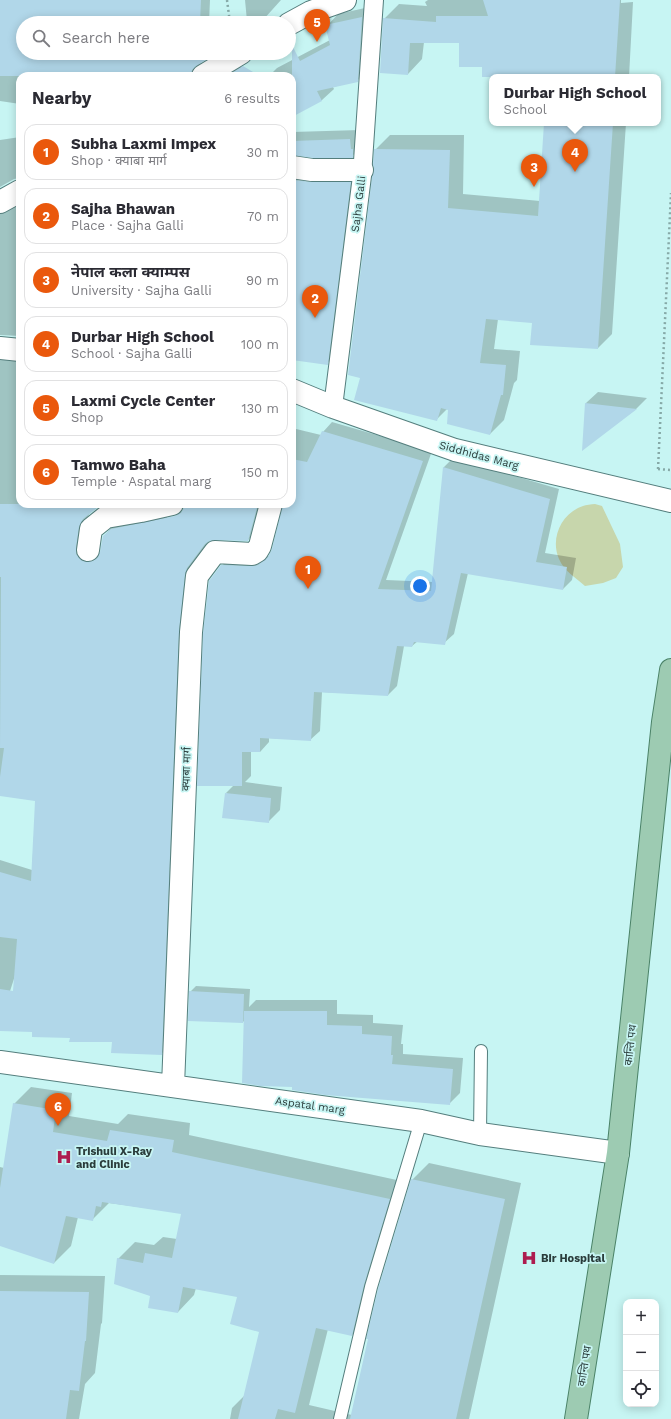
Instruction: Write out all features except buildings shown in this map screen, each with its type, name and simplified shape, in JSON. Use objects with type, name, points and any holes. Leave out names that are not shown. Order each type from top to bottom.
[{"type":"main road","name":"कान्ति पथ","points":[[576,1419],[618,1153],[663,722],[671,670]]},
{"type":"street","points":[[296,20],[311,12],[345,0]]},
{"type":"street","name":"Sajha Galli","points":[[333,407],[362,170],[374,0]]},
{"type":"street","points":[[210,72],[229,60]]},
{"type":"street","points":[[296,168],[312,170],[362,170]]},
{"type":"street","points":[[0,202],[16,193]]},
{"type":"street","points":[[0,348],[16,350]]},
{"type":"street","name":"Siddhidas Marg","points":[[296,393],[455,450],[671,500]]},
{"type":"street","points":[[88,550],[91,529],[106,517],[154,508]]},
{"type":"street","name":"क्याबा मार्ग","points":[[173,1086],[191,640],[197,576],[215,552],[252,554],[257,551],[260,546],[270,508]]},
{"type":"street","name":"Aspatal marg","points":[[0,1062],[421,1121],[480,1134],[618,1153]]},
{"type":"lane","points":[[480,1134],[481,1051]]},
{"type":"lane","points":[[340,1419],[371,1287],[421,1121]]},
{"type":"path","points":[[227,0],[229,16]]},
{"type":"path","points":[[671,193],[658,469],[671,470]]},
{"type":"green space","points":[[595,504],[602,506],[620,544],[623,567],[616,578],[603,583],[585,586],[570,574],[561,563],[556,543],[559,528],[569,514],[575,509]]},
{"type":"place","name":"Laxmi Cycle Center","points":[[317,42]]},
{"type":"place","name":"Durbar High School","points":[[575,172]]},
{"type":"place","name":"नेपाल कला क्याम्पस","points":[[534,187]]},
{"type":"place","name":"Sajha Bhawan","points":[[315,318]]},
{"type":"place","name":"Subha Laxmi Impex","points":[[308,589]]},
{"type":"place","name":"Tamwo Baha","points":[[58,1126]]},
{"type":"place","name":"Trishuli X-Ray and Clinic","points":[[64,1157]]},
{"type":"place","name":"Bir Hospital","points":[[529,1258]]}]
